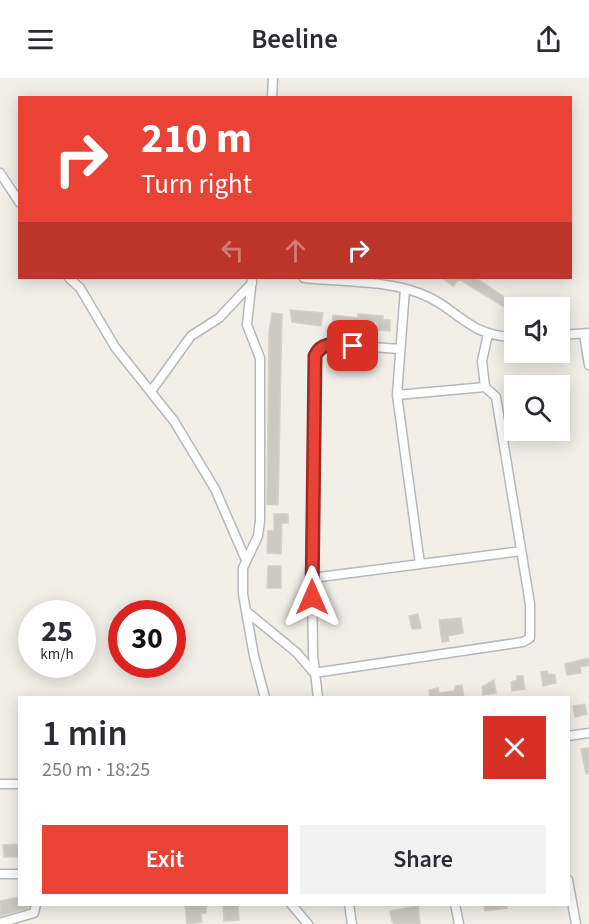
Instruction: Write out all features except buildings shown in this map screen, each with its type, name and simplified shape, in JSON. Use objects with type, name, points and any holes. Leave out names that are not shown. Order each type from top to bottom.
[{"type":"street","points":[[272,96],[273,78]]},
{"type":"street","points":[[0,173],[18,200]]},
{"type":"street","points":[[70,279],[80,288],[115,347],[152,390],[174,421],[215,489],[245,558]]},
{"type":"street","points":[[333,279],[405,289],[435,301],[478,331],[504,336]]},
{"type":"street","points":[[152,390],[195,332],[219,318],[252,280]]},
{"type":"street","points":[[252,280],[248,325],[260,358],[260,521],[258,536],[245,558],[243,568],[246,611],[265,696]]},
{"type":"street","points":[[405,289],[397,395],[420,564]]},
{"type":"street","points":[[570,334],[587,333],[589,365]]},
{"type":"street","points":[[314,673],[523,642],[530,638],[532,618],[498,406],[496,397],[485,387],[482,361],[488,334]]},
{"type":"street","points":[[318,696],[314,673],[312,578],[316,352],[322,346],[329,344],[400,350]]},
{"type":"street","points":[[397,395],[485,387]]},
{"type":"street","points":[[312,578],[521,550]]},
{"type":"street","points":[[246,611],[297,653],[314,673]]},
{"type":"street","points":[[570,736],[589,733]]},
{"type":"street","points":[[0,784],[18,784]]},
{"type":"street","points":[[0,874],[18,874]]},
{"type":"street","points":[[570,891],[576,924]]},
{"type":"street","points":[[0,923],[29,916],[34,913],[36,906]]},
{"type":"street","points":[[292,906],[303,922]]},
{"type":"street","points":[[349,906],[352,924]]},
{"type":"street","points":[[455,906],[459,924]]},
{"type":"route","points":[[312,597],[315,356],[322,346],[329,344],[353,346]]}]
